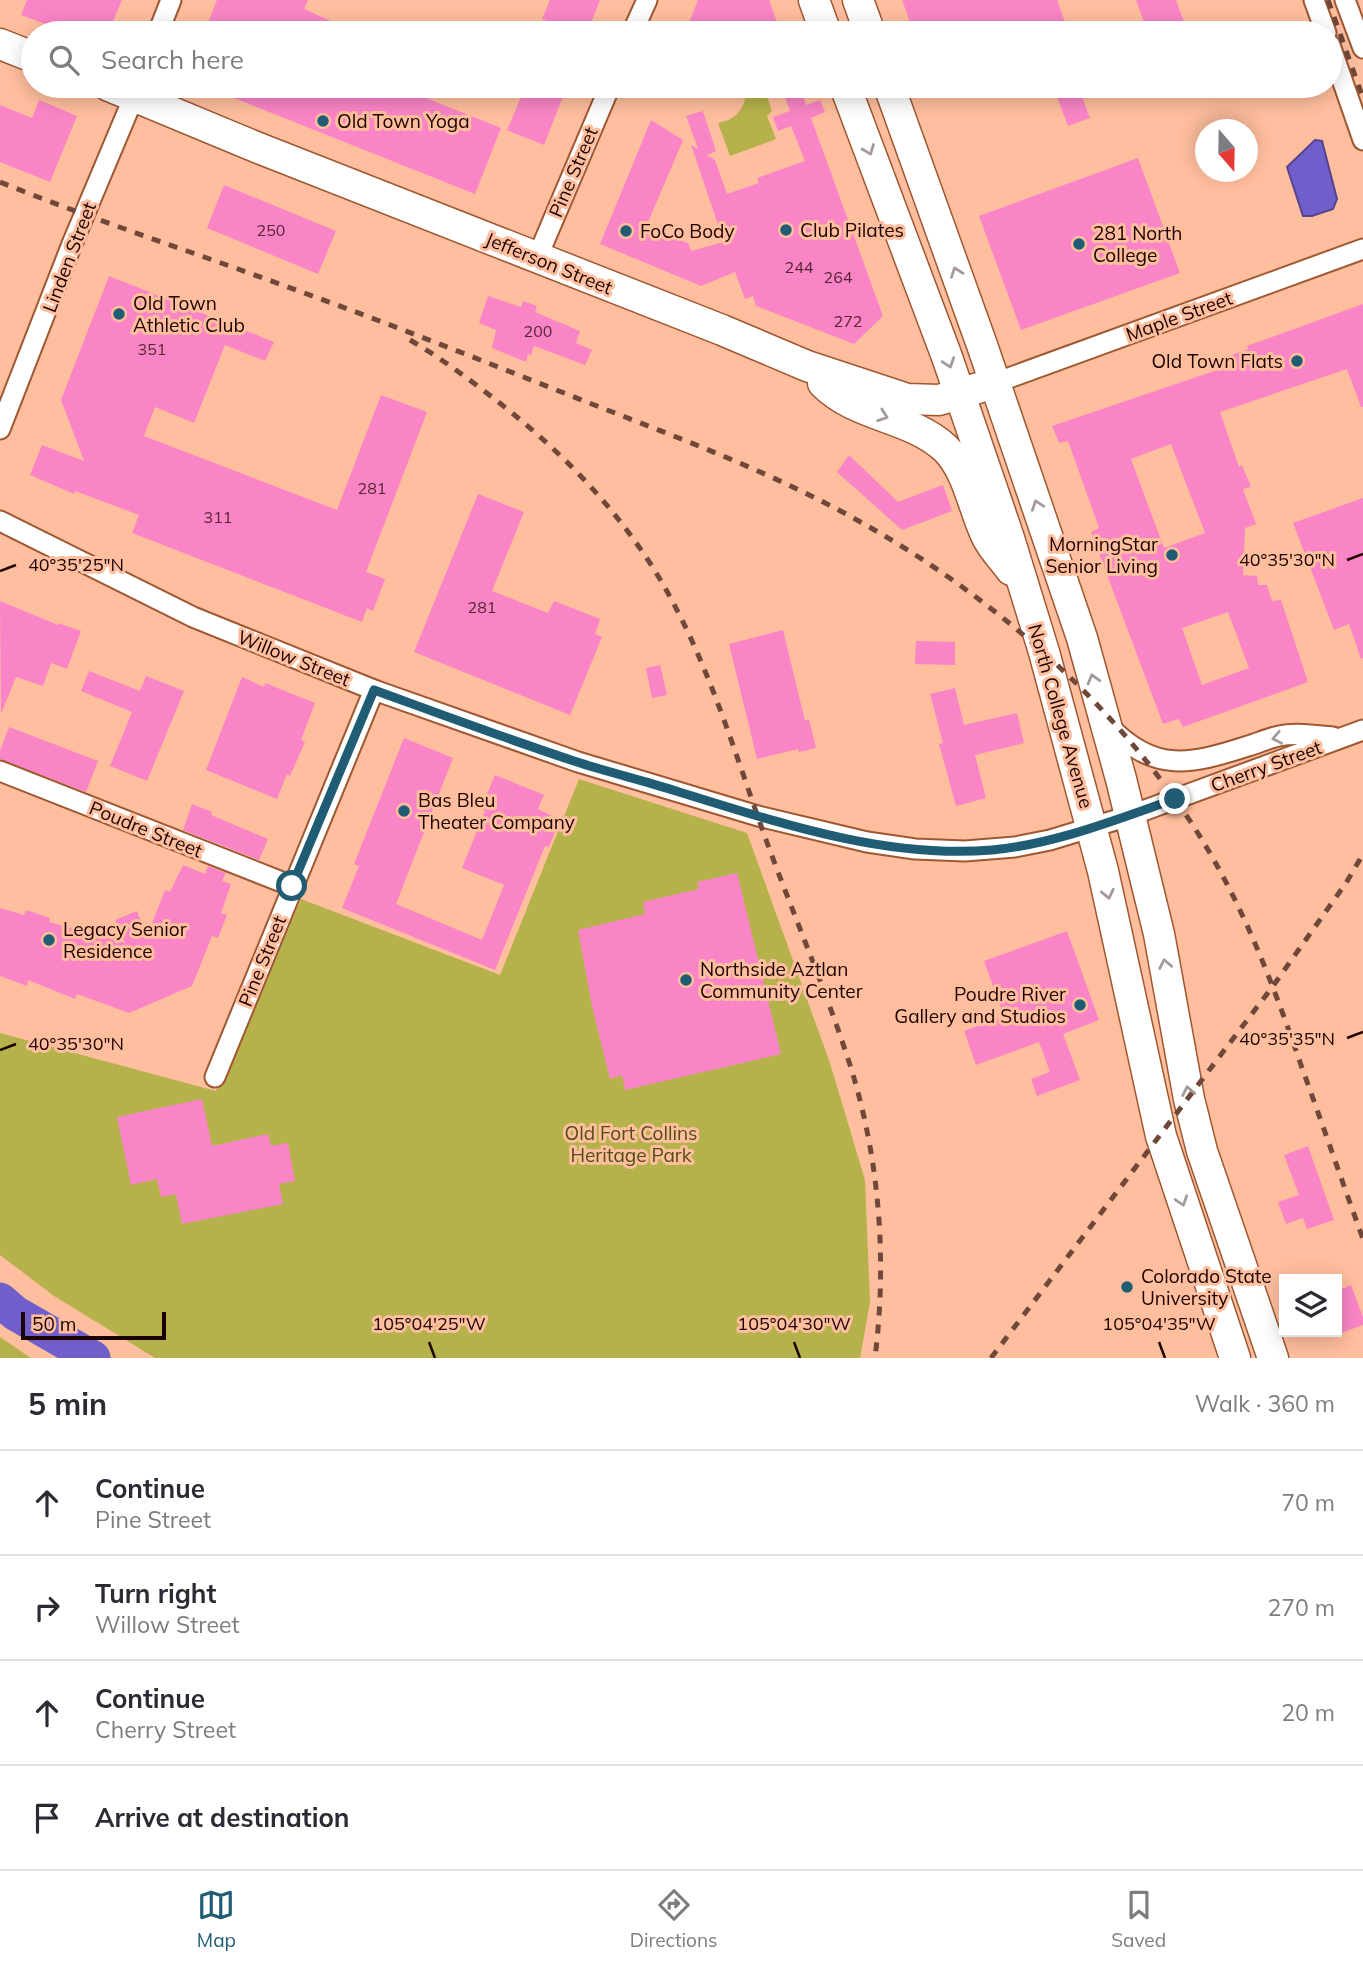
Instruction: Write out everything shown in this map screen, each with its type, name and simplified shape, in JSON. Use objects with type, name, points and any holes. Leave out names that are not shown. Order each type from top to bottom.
[{"type":"highway","points":[[814,0],[822,21]]},
{"type":"highway","points":[[858,0],[866,21]]},
{"type":"highway","points":[[0,44],[21,52]]},
{"type":"highway","name":"Jefferson Street","points":[[147,98],[256,147],[723,330],[807,366],[907,400],[939,400],[995,383]]},
{"type":"highway","name":"North College Avenue","points":[[849,98],[959,394],[1054,683],[1093,828],[1161,1136],[1235,1358]]},
{"type":"highway","name":"North College Avenue","points":[[893,98],[1067,592],[1105,721],[1159,934],[1189,1099],[1202,1151],[1273,1358]]},
{"type":"highway","points":[[807,366],[834,394],[914,427],[948,450],[961,472],[987,537],[1025,591]]},
{"type":"street","points":[[163,21],[171,0]]},
{"type":"street","points":[[637,21],[647,0]]},
{"type":"street","points":[[1314,0],[1322,21]]},
{"type":"street","points":[[1345,0],[1363,48]]},
{"type":"street","points":[[1342,80],[1363,140]]},
{"type":"street","name":"Linden Street","points":[[0,429],[72,244],[124,98]]},
{"type":"street","name":"Pine Street","points":[[537,258],[605,98]]},
{"type":"street","name":"Maple Street","points":[[995,383],[1363,250]]},
{"type":"street","name":"Willow Street","points":[[0,521],[192,617],[374,690],[578,762],[758,816],[867,842],[915,849],[991,850],[1038,843],[1129,816]]},
{"type":"street","name":"Pine Street","points":[[215,1077],[374,690]]},
{"type":"street","points":[[1105,721],[1122,740],[1137,750],[1163,761],[1179,762],[1203,760],[1280,735],[1354,734]]},
{"type":"street","name":"Cherry Street","points":[[1129,816],[1354,734]]},
{"type":"street","name":"Poudre Street","points":[[0,771],[292,886]]},
{"type":"green space","points":[[745,98],[767,98],[772,111],[767,116],[776,139],[730,156],[718,123],[729,120],[743,105]]},
{"type":"green space","name":"Old Fort Collins Heritage Park","points":[[579,779],[747,833],[830,1063],[865,1180],[870,1302],[860,1358],[155,1358],[54,1296],[0,1255],[0,1033],[216,1091],[301,899],[500,975]]},
{"type":"green space","points":[[0,1337],[31,1358],[0,1358]]},
{"type":"shaded area","points":[[1315,140],[1322,141],[1337,199],[1333,209],[1303,216],[1287,167]]},
{"type":"building","points":[[27,0],[122,0],[113,21],[37,21],[21,15]]},
{"type":"building","points":[[217,0],[308,0],[304,9],[331,21],[209,21]]},
{"type":"building","points":[[550,0],[600,0],[592,21],[542,19]]},
{"type":"building","points":[[698,0],[769,0],[777,21],[690,21]]},
{"type":"building","points":[[902,0],[1057,0],[1065,21],[910,21]]},
{"type":"building","points":[[1136,0],[1176,0],[1184,21],[1144,21]]},
{"type":"building","points":[[234,98],[426,98],[501,128],[475,194]]},
{"type":"building","points":[[521,98],[562,98],[544,145],[507,130]]},
{"type":"building","points":[[785,98],[804,98],[806,105],[820,100],[825,112],[811,118],[883,316],[854,344],[756,306],[753,296],[745,299],[735,272],[701,286],[600,244],[651,120],[683,140],[646,227],[688,243],[691,251],[724,242],[691,145],[698,149],[686,116],[703,111],[716,151],[707,155],[715,160],[727,194],[759,183],[757,178],[805,161],[791,126],[778,131],[773,117],[790,111]]},
{"type":"building","points":[[1058,98],[1082,98],[1090,118],[1068,126]]},
{"type":"building","points":[[39,100],[77,116],[50,182],[0,162],[0,105],[32,118]]},
{"type":"building","name":"281 North College","points":[[1138,158],[1180,273],[1021,330],[979,216]]},
{"type":"building","points":[[224,185],[336,231],[318,274],[207,228]]},
{"type":"building","points":[[109,276],[274,342],[265,361],[225,345],[194,423],[155,407],[144,436],[337,510],[381,395],[427,412],[366,572],[385,579],[373,611],[367,608],[362,622],[132,533],[139,515],[75,491],[74,494],[30,475],[42,445],[84,461],[61,400]]},
{"type":"building","points":[[488,296],[521,307],[523,301],[537,306],[535,312],[580,331],[576,343],[592,350],[585,365],[534,346],[526,362],[492,348],[496,330],[479,323]]},
{"type":"building","name":"MorningStar Senior Living","points":[[1363,304],[1363,407],[1347,369],[1220,412],[1239,467],[1242,465],[1251,487],[1243,489],[1256,524],[1245,528],[1243,575],[1257,576],[1258,585],[1267,585],[1272,601],[1281,600],[1308,682],[1183,727],[1179,719],[1163,724],[1091,532],[1099,528],[1068,441],[1059,443],[1052,426],[1232,365],[1229,356],[1248,349],[1247,346]],"holes":[[[1171,444],[1205,533],[1164,548],[1131,459]],[[1228,612],[1249,668],[1202,685],[1182,628]]]},
{"type":"building","points":[[849,455],[898,502],[943,485],[952,511],[902,530],[837,472]]},
{"type":"building","points":[[478,494],[524,512],[492,591],[548,613],[554,601],[600,619],[595,634],[602,637],[570,715],[414,652]]},
{"type":"building","points":[[1363,498],[1361,659],[1349,624],[1334,630],[1293,523]]},
{"type":"building","points":[[0,601],[58,625],[81,631],[67,669],[51,663],[43,686],[16,677],[1,714]]},
{"type":"building","points":[[783,630],[805,721],[809,719],[816,748],[799,752],[798,749],[757,759],[729,644]]},
{"type":"building","points":[[916,641],[955,642],[955,665],[915,664]]},
{"type":"building","points":[[660,665],[667,695],[652,698],[646,668]]},
{"type":"building","points":[[89,671],[140,691],[146,676],[184,691],[147,781],[110,766],[132,712],[81,691]]},
{"type":"building","points":[[242,677],[315,703],[301,740],[305,742],[277,799],[206,770]]},
{"type":"building","points":[[955,688],[964,725],[1017,713],[1024,743],[975,755],[986,798],[956,806],[939,744],[943,743],[930,694]]},
{"type":"building","points":[[9,727],[98,761],[86,792],[0,759],[0,751]]},
{"type":"building","points":[[404,738],[453,758],[396,904],[482,940],[504,885],[462,868],[485,811],[481,809],[495,775],[544,795],[538,809],[560,820],[549,847],[545,846],[495,970],[342,908],[359,866],[354,864]]},
{"type":"building","points":[[192,804],[268,839],[259,860],[183,830]]},
{"type":"building","name":"Legacy Senior Residence","points":[[183,865],[205,874],[208,866],[226,873],[222,881],[231,884],[221,913],[227,915],[218,938],[212,936],[192,986],[129,1013],[77,994],[75,999],[28,980],[27,986],[0,976],[0,908],[24,915],[26,910],[50,918],[49,922],[125,943],[115,920],[137,911],[147,936],[165,890],[170,892]]},
{"type":"building","name":"Northside Aztlan Community Center","points":[[737,873],[781,1054],[625,1090],[622,1075],[610,1079],[592,1006],[578,930],[645,914],[643,902],[699,889],[697,882]]},
{"type":"building","points":[[1067,931],[1099,1020],[1063,1034],[1080,1080],[1037,1096],[1031,1079],[1050,1072],[1039,1042],[976,1065],[964,1031],[1004,1017],[984,961]]},
{"type":"building","points":[[202,1099],[212,1146],[268,1134],[271,1146],[288,1143],[295,1181],[279,1184],[283,1204],[182,1224],[176,1194],[161,1197],[157,1179],[131,1185],[117,1117]]},
{"type":"building","points":[[1308,1146],[1334,1220],[1307,1229],[1303,1218],[1286,1224],[1278,1202],[1299,1195],[1284,1155]]},
{"type":"building","points":[[1351,1285],[1363,1317],[1363,1325],[1342,1333],[1342,1289]]},
{"type":"waterway","points":[[0,1300],[15,1313],[93,1358]]},
{"type":"railway","points":[[1328,0],[1336,21]]},
{"type":"railway","points":[[1342,39],[1363,98]]},
{"type":"railway","points":[[0,182],[388,324],[739,463],[855,519],[966,589],[1066,674],[1112,721],[1154,771],[1210,852],[1267,972],[1363,1239]]},
{"type":"railway","points":[[410,340],[456,370],[506,408],[551,446],[591,487],[646,557],[666,589],[699,657],[831,1010],[861,1103],[875,1175],[880,1248],[879,1322],[875,1358]]},
{"type":"railway","points":[[991,1358],[1273,986],[1346,883],[1363,854]]},
{"type":"place","name":"Old Town Yoga","points":[[323,121]]},
{"type":"place","name":"Club Pilates","points":[[786,230]]},
{"type":"place","name":"FoCo Body","points":[[626,231]]},
{"type":"place","name":"281 North College","points":[[1079,244]]},
{"type":"place","name":"Old Town Athletic Club","points":[[119,314]]},
{"type":"place","name":"Old Town Flats","points":[[1297,361]]},
{"type":"place","name":"MorningStar Senior Living","points":[[1172,555]]},
{"type":"place","name":"Bas Bleu Theater Company","points":[[404,811]]},
{"type":"place","name":"Legacy Senior Residence","points":[[49,940]]},
{"type":"place","name":"Northside Aztlan Community Center","points":[[686,980]]},
{"type":"place","name":"Poudre River Gallery and Studios","points":[[1080,1005]]},
{"type":"place","name":"Colorado State University","points":[[1127,1287]]},
{"type":"route","points":[[292,886],[374,690],[578,762],[758,816],[838,836],[915,849],[991,850],[1038,843],[1093,828],[1175,799]]}]
